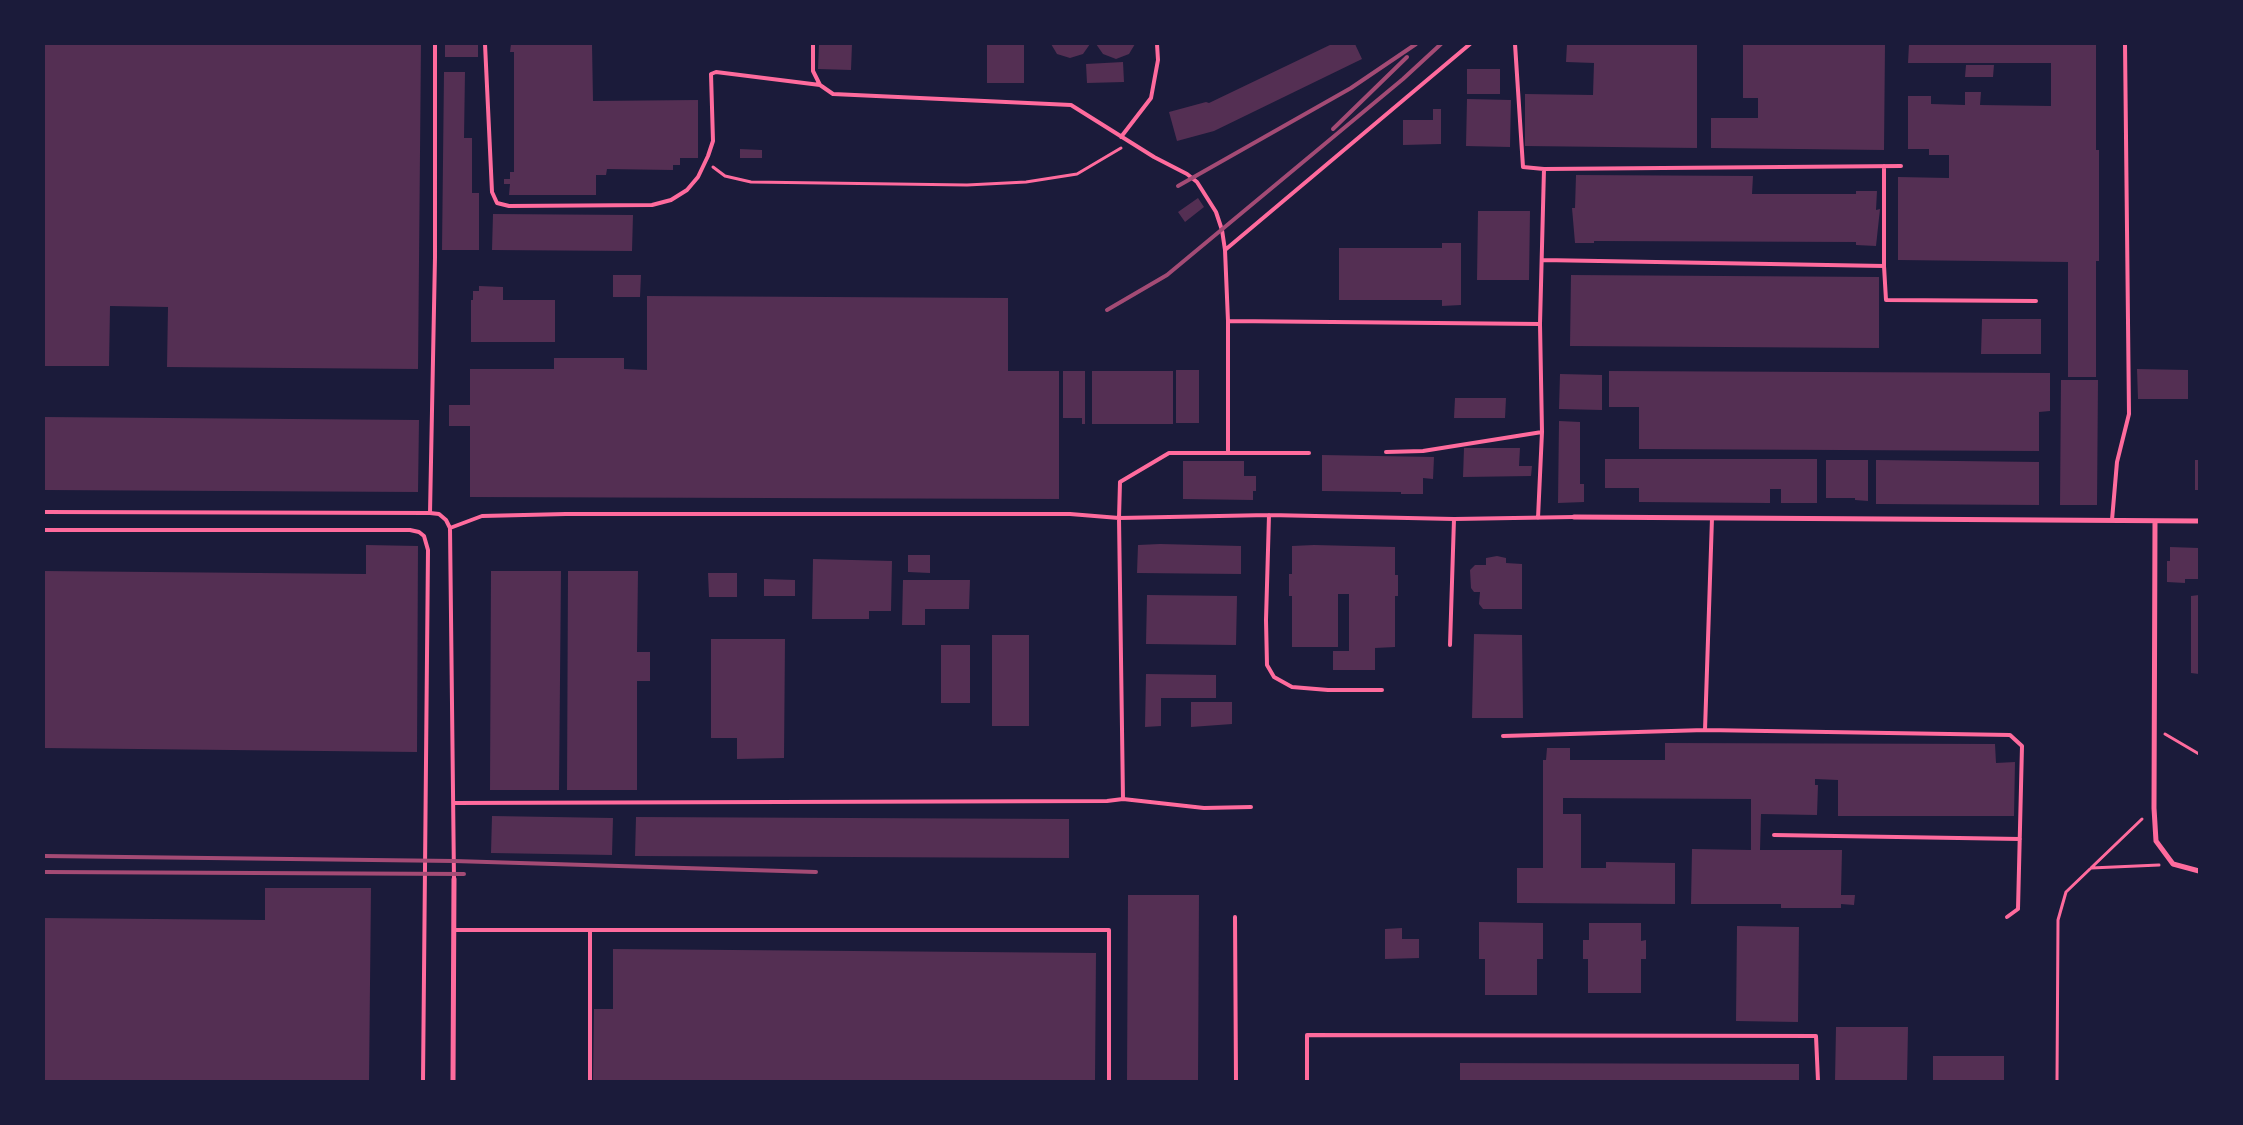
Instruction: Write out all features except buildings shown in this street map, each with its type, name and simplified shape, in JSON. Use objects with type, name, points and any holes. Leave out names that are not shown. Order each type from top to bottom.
[{"type":"street","points":[[1574,517],[2199,521]]},
{"type":"street","points":[[2155,521],[2154,808],[2156,841],[2172,864],[2199,871]]},
{"type":"street","points":[[453,1081],[454,879]]},
{"type":"lane","points":[[430,513],[436,257],[435,44]]},
{"type":"lane","points":[[485,44],[492,192],[497,203],[509,206],[652,205],[671,200],[687,190],[698,177],[713,140],[711,74],[716,72],[820,85],[833,94],[1070,105],[1154,157],[1187,174],[1197,182],[1216,212],[1222,230],[1225,250],[1228,321],[1228,452]]},
{"type":"lane","points":[[813,44],[813,70],[820,85]]},
{"type":"lane","points":[[1121,137],[1151,98],[1158,60],[1157,44]]},
{"type":"lane","points":[[1225,250],[1470,44]]},
{"type":"lane","points":[[1515,44],[1523,167],[1544,169],[1901,166]]},
{"type":"lane","points":[[2112,520],[2117,462],[2129,414],[2125,44]]},
{"type":"lane","points":[[1884,166],[1886,300],[2036,301]]},
{"type":"lane","points":[[1538,518],[1542,432],[1540,324],[1544,169]]},
{"type":"lane","points":[[1542,260],[1884,266]]},
{"type":"lane","points":[[1228,321],[1540,324]]},
{"type":"lane","points":[[1386,452],[1423,452],[1542,432]]},
{"type":"lane","points":[[1123,799],[1120,482],[1169,453],[1309,453]]},
{"type":"lane","points":[[44,512],[440,514],[450,528],[454,879]]},
{"type":"lane","points":[[450,528],[482,516],[566,514],[1070,514],[1119,518],[1269,515],[1454,518],[1574,517]]},
{"type":"lane","points":[[1269,515],[1266,620],[1267,665],[1274,677],[1292,687],[1328,690],[1382,690]]},
{"type":"lane","points":[[1450,645],[1454,518]]},
{"type":"lane","points":[[1705,730],[1712,518]]},
{"type":"lane","points":[[44,530],[410,530],[419,532],[424,536],[427,542],[428,560],[424,1081]]},
{"type":"lane","points":[[1503,736],[1705,730],[2010,735],[2022,746],[2018,909],[2007,917]]},
{"type":"lane","points":[[454,804],[1097,802],[1123,799],[1204,808],[1251,807]]},
{"type":"lane","points":[[1774,835],[2020,839]]},
{"type":"lane","points":[[1235,917],[1236,1081]]},
{"type":"lane","points":[[454,930],[1109,930],[1109,1081]]},
{"type":"lane","points":[[590,930],[590,1081]]},
{"type":"lane","points":[[1306,1081],[1307,1035],[1816,1036],[1818,1081]]},
{"type":"path","points":[[706,161],[725,176],[751,182],[967,185],[1026,182],[1076,174],[1113,154],[1129,142]]},
{"type":"path","points":[[2154,728],[2199,754]]},
{"type":"path","points":[[2057,1081],[2058,920],[2066,892],[2154,808]]},
{"type":"path","points":[[2089,868],[2172,864]]},
{"type":"railway","points":[[1178,186],[1351,88],[1416,44]]},
{"type":"railway","points":[[1107,310],[1167,275],[1403,79],[1441,44]]},
{"type":"railway","points":[[1333,129],[1407,57]]},
{"type":"railway","points":[[44,856],[454,861],[816,872]]},
{"type":"railway","points":[[44,872],[464,874]]}]
